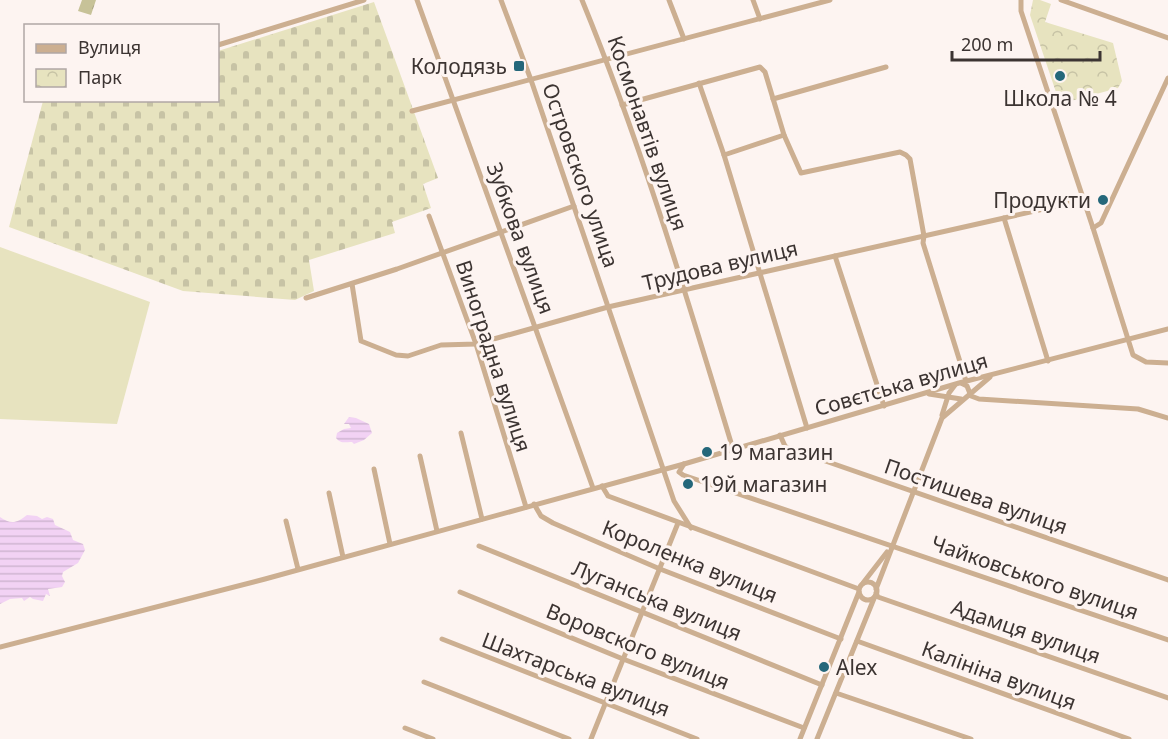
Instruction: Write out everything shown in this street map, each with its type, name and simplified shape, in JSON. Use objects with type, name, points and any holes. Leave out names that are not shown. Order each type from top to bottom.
[{"type":"street","points":[[219,45],[364,0]]},
{"type":"street","name":"Зубкова вулиця","points":[[417,0],[593,488]]},
{"type":"street","name":"Островского улица","points":[[501,0],[531,80],[670,489],[679,510],[691,528]]},
{"type":"street","name":"Космонавтів вулиця","points":[[582,0],[606,59],[684,289],[733,449]]},
{"type":"street","points":[[669,0],[684,39]]},
{"type":"street","points":[[753,0],[760,19]]},
{"type":"street","points":[[412,111],[830,0]]},
{"type":"street","points":[[1021,0],[1021,11],[1135,358],[1146,362],[1168,363]]},
{"type":"street","points":[[1061,0],[1168,38]]},
{"type":"street","points":[[622,105],[760,67],[765,72],[784,135],[801,173],[900,152],[906,154],[910,159],[924,236],[923,243],[966,381]]},
{"type":"street","points":[[773,99],[886,67]]},
{"type":"street","points":[[1093,228],[1101,223],[1168,78]]},
{"type":"street","points":[[699,83],[724,155],[807,428]]},
{"type":"street","points":[[724,155],[784,135]]},
{"type":"street","name":"Трудова вулиця","points":[[352,284],[359,335],[362,341],[396,355],[408,356],[441,345],[476,344],[608,307],[684,289],[1084,200]]},
{"type":"street","points":[[306,298],[574,207]]},
{"type":"street","name":"Виноградна вулиця","points":[[429,216],[476,344],[526,507]]},
{"type":"street","points":[[1004,218],[1048,361]]},
{"type":"street","points":[[835,256],[884,406]]},
{"type":"street","name":"Совєтська вулиця","points":[[0,647],[343,557],[684,464],[966,381],[1168,329]]},
{"type":"street","points":[[942,418],[993,375]]},
{"type":"street","points":[[818,739],[876,593],[891,546],[952,388],[959,383],[967,386],[970,394],[979,399],[992,401],[1138,409],[1168,418]]},
{"type":"street","points":[[924,394],[963,399]]},
{"type":"street","points":[[461,433],[482,519]]},
{"type":"street","name":"Постишева вулиця","points":[[780,435],[782,442],[788,448],[1168,580]]},
{"type":"street","points":[[657,450],[665,462],[684,464],[671,480],[670,489]]},
{"type":"street","points":[[420,456],[437,531]]},
{"type":"street","points":[[374,469],[390,544]]},
{"type":"street","name":"Чайковського вулиця","points":[[679,472],[1168,640]]},
{"type":"street","points":[[602,486],[608,496],[860,589]]},
{"type":"street","points":[[329,493],[343,557]]},
{"type":"street","name":"Короленка вулиця","points":[[534,504],[541,516],[553,523],[660,569],[841,639]]},
{"type":"street","points":[[286,520],[298,569]]},
{"type":"street","points":[[591,739],[678,523]]},
{"type":"street","name":"Луганська вулиця","points":[[479,546],[822,685]]},
{"type":"street","points":[[800,739],[860,589],[891,546]]},
{"type":"street","points":[[860,589],[870,583],[876,593]]},
{"type":"street","points":[[860,589],[861,597],[865,600],[870,600],[876,593]]},
{"type":"street","name":"Воровского вулиця","points":[[460,592],[623,659],[804,728]]},
{"type":"street","name":"Адамця вулиця","points":[[876,593],[878,597],[1168,698]]},
{"type":"street","name":"Шахтарська вулиця","points":[[442,639],[697,739]]},
{"type":"street","name":"Калініна вулиця","points":[[857,641],[1130,739]]},
{"type":"street","points":[[424,682],[569,739]]},
{"type":"street","points":[[836,693],[971,739]]},
{"type":"street","points":[[405,728],[433,739]]},
{"type":"green space","points":[[82,0],[96,0],[91,15],[78,11]]},
{"type":"green space","points":[[1033,0],[1051,4],[1045,22],[1113,43],[1122,81],[1118,88],[1060,104],[1030,15]]},
{"type":"green space","points":[[374,2],[438,178],[423,184],[431,208],[392,222],[395,233],[309,260],[314,291],[295,300],[183,291],[9,227],[43,102],[219,102],[219,51]]},
{"type":"green space","points":[[0,247],[150,302],[117,424],[0,419]]},
{"type":"shaded area","points":[[349,417],[369,424],[372,433],[364,440],[354,444],[340,441],[336,438],[337,433],[351,428],[349,424],[344,424]]},
{"type":"shaded area","points":[[27,515],[53,519],[55,525],[70,532],[73,540],[83,544],[85,550],[78,563],[63,572],[65,582],[62,587],[48,589],[50,596],[46,594],[43,601],[30,597],[24,601],[22,598],[10,599],[0,604],[0,517],[14,522]]},
{"type":"place","name":"Колодязь","points":[[519,66]]},
{"type":"place","name":"Школа № 4","points":[[1060,76]]},
{"type":"place","name":"Продукти","points":[[1103,200]]},
{"type":"place","name":"19 магазин","points":[[707,452]]},
{"type":"place","name":"19й магазин","points":[[688,484]]},
{"type":"place","name":"Alex","points":[[824,667]]}]
